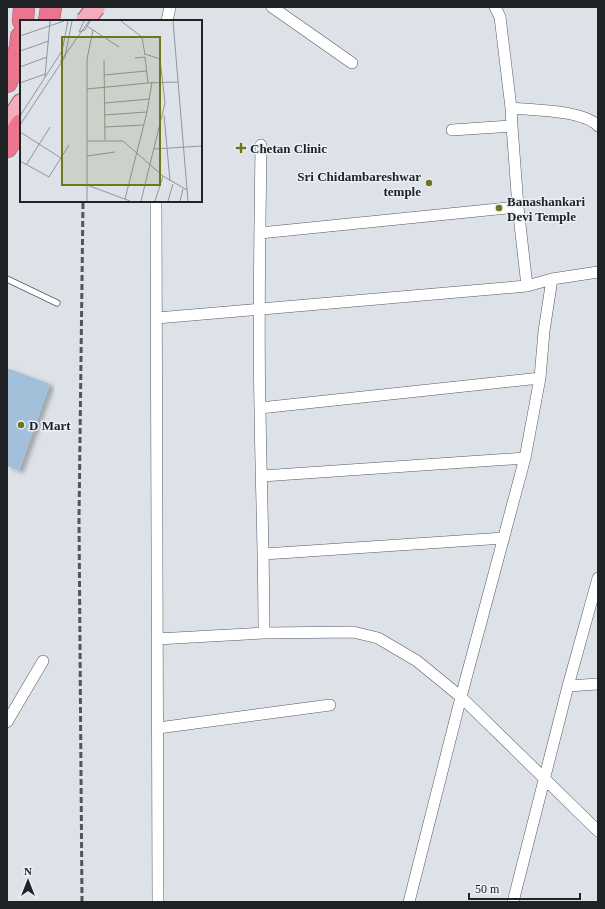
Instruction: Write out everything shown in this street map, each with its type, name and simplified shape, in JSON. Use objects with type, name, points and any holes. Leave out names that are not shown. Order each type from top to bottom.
[{"type":"highway","points":[[23,20],[24,7]]},
{"type":"highway","points":[[49,20],[51,7]]},
{"type":"highway","points":[[7,82],[20,42]]},
{"type":"highway","points":[[7,147],[20,127]]},
{"type":"main road","points":[[86,20],[96,7]]},
{"type":"main road","points":[[7,125],[20,105]]},
{"type":"street","points":[[167,20],[170,7]]},
{"type":"street","points":[[272,7],[352,63]]},
{"type":"street","points":[[495,7],[500,17],[511,108],[518,207],[527,286]]},
{"type":"street","points":[[511,108],[566,113],[587,118],[598,126]]},
{"type":"street","points":[[452,130],[512,126]]},
{"type":"street","points":[[261,145],[259,309],[264,554],[264,633]]},
{"type":"street","points":[[156,202],[158,902]]},
{"type":"street","points":[[260,233],[518,207]]},
{"type":"street","points":[[157,318],[527,286],[552,279],[598,272]]},
{"type":"street","points":[[409,902],[461,697],[525,458],[540,378],[544,331],[552,279]]},
{"type":"street","points":[[260,408],[540,378]]},
{"type":"street","points":[[262,476],[525,458]]},
{"type":"street","points":[[264,554],[504,538]]},
{"type":"street","points":[[513,902],[568,686],[598,578]]},
{"type":"street","points":[[157,639],[264,633],[353,632],[378,638],[417,661],[461,697],[598,831]]},
{"type":"street","points":[[7,722],[43,661]]},
{"type":"street","points":[[568,686],[598,684]]},
{"type":"street","points":[[158,728],[330,705]]},
{"type":"lane","points":[[7,279],[57,303]]},
{"type":"building","name":"D Mart","points":[[7,368],[50,384],[19,471],[7,466]]},
{"type":"railway","points":[[87,7],[87,20]]},
{"type":"railway","points":[[82,902],[79,519],[83,202]]},
{"type":"place","name":"Chetan Clinic","points":[[241,148]]},
{"type":"place","name":"Sri Chidambareshwar temple","points":[[429,183]]},
{"type":"place","name":"Banashankari Devi Temple","points":[[499,208]]},
{"type":"place","name":"D Mart","points":[[21,425]]}]
